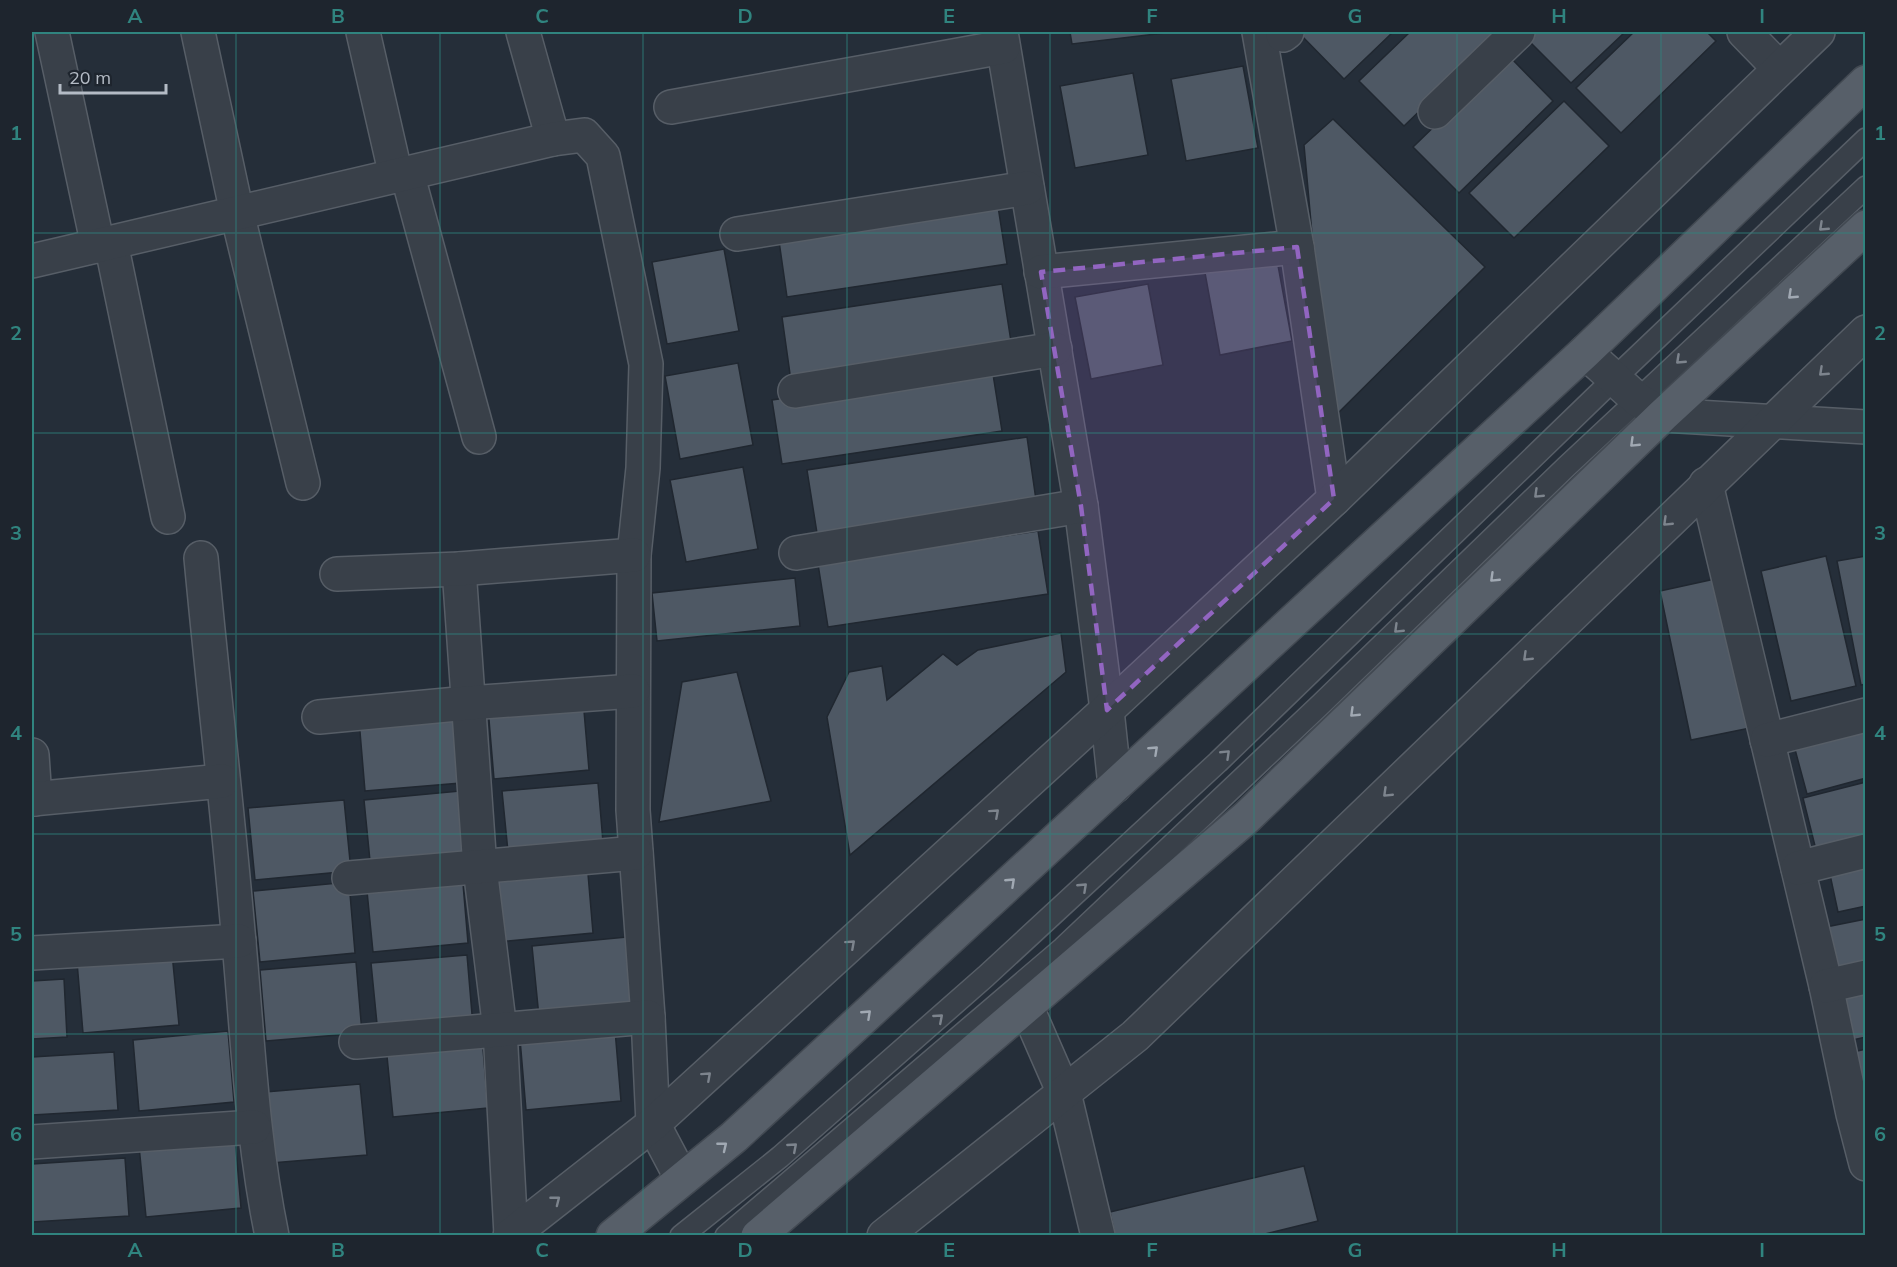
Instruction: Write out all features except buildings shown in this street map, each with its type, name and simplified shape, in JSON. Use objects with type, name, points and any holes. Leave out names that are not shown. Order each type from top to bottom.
[{"type":"main road","points":[[613,1236],[734,1137],[1585,352],[1866,82]]},
{"type":"main road","points":[[758,1236],[1247,817],[1650,408],[1866,226]]},
{"type":"street","points":[[52,32],[105,244],[168,517]]},
{"type":"street","points":[[198,32],[237,213],[303,483]]},
{"type":"street","points":[[363,32],[401,174],[479,437]]},
{"type":"street","points":[[523,32],[553,139]]},
{"type":"street","points":[[1435,112],[1518,32]]},
{"type":"street","points":[[1743,32],[1779,68]]},
{"type":"street","points":[[511,1235],[653,1124],[1107,710],[1334,499],[1818,32]]},
{"type":"street","points":[[1276,33],[1297,247],[1334,499]]},
{"type":"street","points":[[671,107],[1002,39],[1081,506],[1115,786]]},
{"type":"street","points":[[32,261],[553,139],[585,135],[603,156],[646,364],[643,468],[634,555],[633,810],[648,1017],[653,1124],[682,1179]]},
{"type":"street","points":[[737,234],[1027,188]]},
{"type":"street","points":[[1041,272],[1297,247]]},
{"type":"street","points":[[884,1236],[1136,1036],[1866,332]]},
{"type":"street","points":[[795,391],[1054,349]]},
{"type":"street","points":[[1585,352],[1650,408],[1771,422],[1866,427]]},
{"type":"street","points":[[1706,484],[1826,986],[1859,1113],[1866,1164]]},
{"type":"street","points":[[796,553],[1081,506]]},
{"type":"street","points":[[337,574],[459,569],[634,555]]},
{"type":"street","points":[[201,558],[239,940],[254,1127],[263,1194],[272,1236]]},
{"type":"street","points":[[459,569],[480,868],[500,1030],[511,1235]]},
{"type":"street","points":[[319,717],[633,691]]},
{"type":"street","points":[[1767,740],[1866,715]]},
{"type":"street","points":[[32,755],[33,799],[222,782]]},
{"type":"street","points":[[1798,868],[1866,851]]},
{"type":"street","points":[[349,878],[636,853]]},
{"type":"street","points":[[32,953],[239,940]]},
{"type":"street","points":[[1826,986],[1866,977]]},
{"type":"street","points":[[1026,1006],[1064,1093],[1098,1236]]},
{"type":"street","points":[[356,1042],[648,1017]]},
{"type":"street","points":[[32,1142],[254,1127]]},
{"type":"lane","points":[[681,1236],[780,1157],[986,976],[1218,762],[1615,378],[1866,140]]},
{"type":"lane","points":[[726,1236],[1063,948],[1650,408],[1866,187]]},
{"type":"highlighted area","points":[[1297,247],[1334,499],[1107,710],[1081,506],[1041,272]]}]
